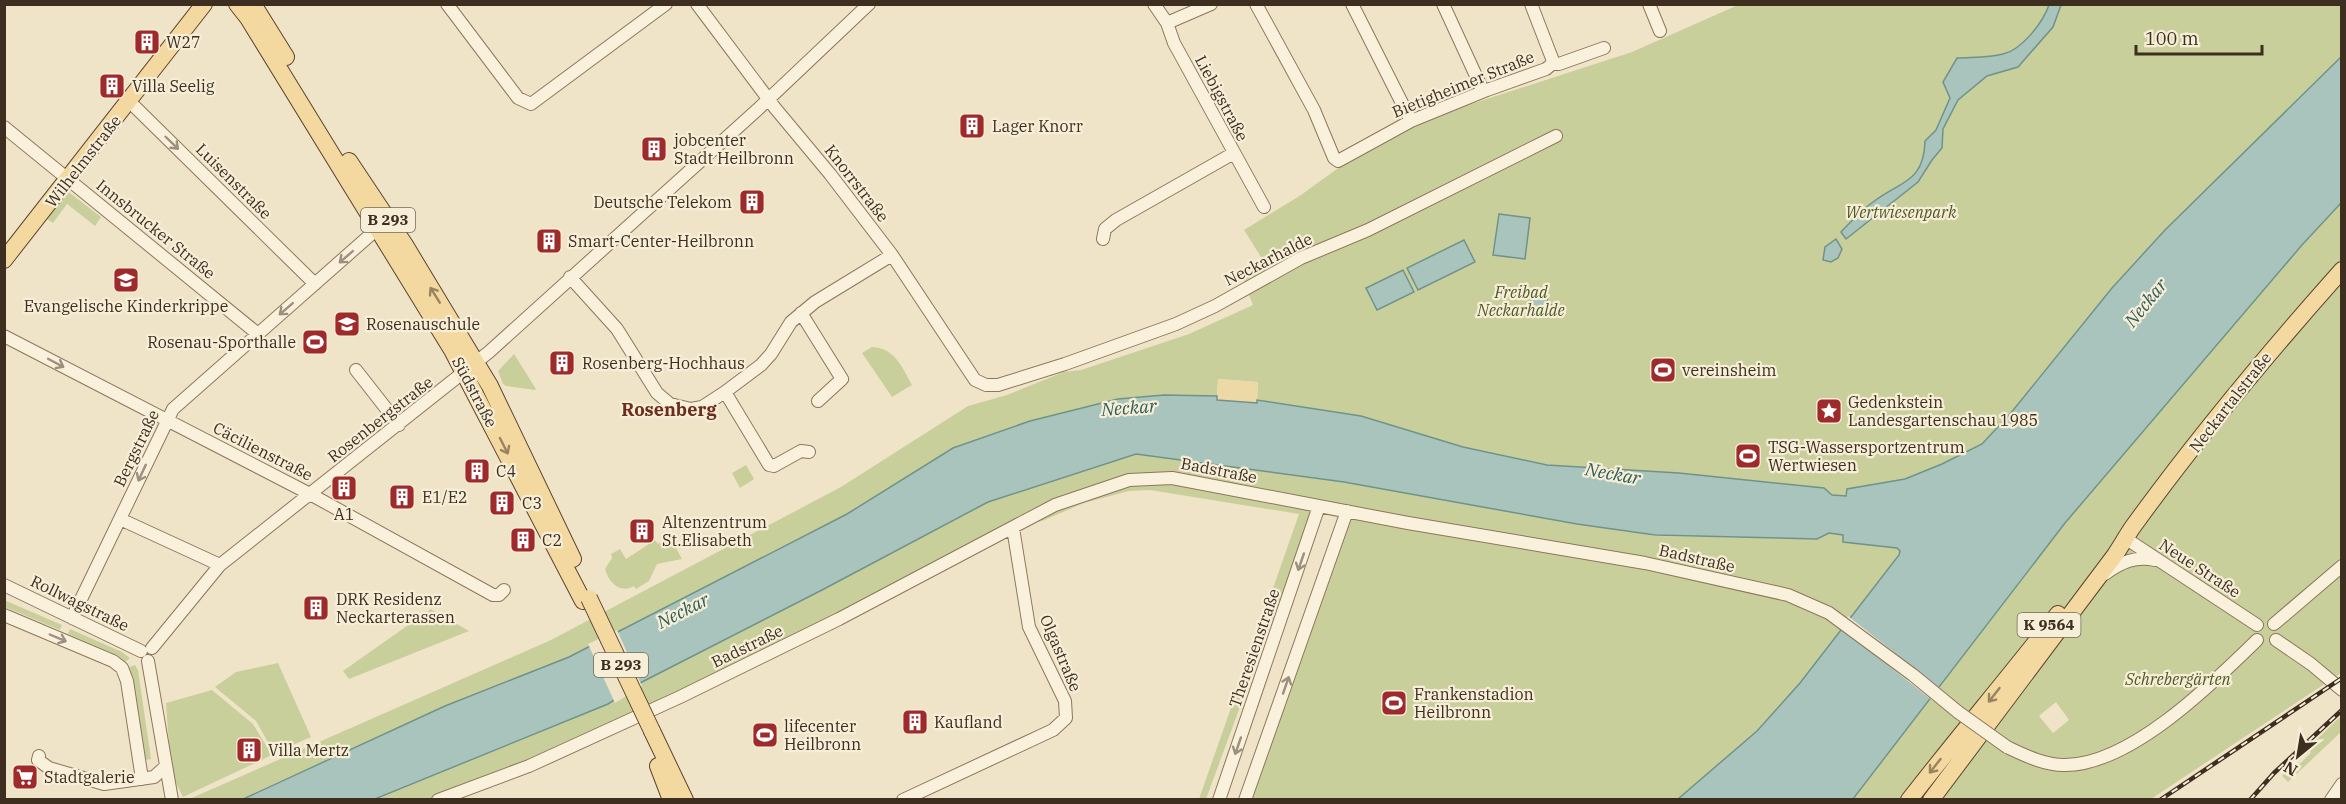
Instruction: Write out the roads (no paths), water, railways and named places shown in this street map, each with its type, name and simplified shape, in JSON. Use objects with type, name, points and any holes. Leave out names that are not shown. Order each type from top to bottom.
[{"type":"main road","name":"Wilhelmstraße","points":[[4,260],[130,102],[204,4]]},
{"type":"main road","name":"Südstraße","points":[[237,4],[248,18],[377,229],[512,431],[568,548],[586,600],[648,733]]},
{"type":"main road","name":"Südstraße","points":[[253,4],[356,172],[405,245],[471,368]]},
{"type":"main road","name":"Neckartalstraße","points":[[1931,800],[2252,371],[2342,270]]},
{"type":"main road","name":"Neckartalstraße","points":[[1909,800],[1962,732],[1978,717],[2111,545],[2116,540],[2125,538]]},
{"type":"main road","name":"B 293","points":[[648,733],[671,800]]},
{"type":"main road","name":"B 293","points":[[648,733],[685,800]]},
{"type":"street","points":[[447,4],[514,94],[520,100],[531,104],[666,4]]},
{"type":"street","name":"Knorrstraße","points":[[697,4],[768,99],[830,174],[892,255],[975,380],[986,385]]},
{"type":"street","name":"Rosenbergstraße","points":[[147,654],[220,565],[471,368],[768,99],[869,4]]},
{"type":"street","points":[[1167,23],[1211,4]]},
{"type":"street","name":"Bietigheimer Straße","points":[[1256,4],[1310,102],[1334,158],[1338,161],[1411,121],[1483,91],[1546,69],[1552,64],[1559,64],[1604,48]]},
{"type":"street","points":[[1352,4],[1411,121]]},
{"type":"street","points":[[1443,4],[1483,91]]},
{"type":"street","points":[[1532,4],[1553,61],[1552,64]]},
{"type":"street","points":[[1649,4],[1660,31]]},
{"type":"street","name":"Liebigstraße","points":[[1157,6],[1167,23],[1174,43],[1264,207]]},
{"type":"street","name":"Luisenstraße","points":[[130,102],[315,284]]},
{"type":"street","name":"Innsbrucker Straße","points":[[4,127],[258,334]]},
{"type":"street","name":"Neckarhalde","points":[[986,385],[998,384],[1065,364],[1176,324],[1215,306],[1301,258],[1368,230],[1556,136]]},
{"type":"street","points":[[1103,239],[1105,229],[1116,220],[1234,153]]},
{"type":"street","name":"Bergstraße","points":[[72,618],[174,409],[377,229]]},
{"type":"street","points":[[570,277],[617,329],[657,393],[670,404],[696,409],[725,392],[761,365],[771,354],[788,326],[815,302],[892,255]]},
{"type":"street","points":[[801,313],[842,379],[818,401]]},
{"type":"street","name":"Cäcilienstraße","points":[[4,336],[310,494],[493,595],[500,596],[504,590]]},
{"type":"street","points":[[357,370],[399,425]]},
{"type":"street","points":[[725,392],[769,465],[774,466],[801,451],[809,452]]},
{"type":"street","name":"Badstraße","points":[[438,800],[529,766],[671,702],[839,619],[1055,506],[1129,480],[1150,478],[1172,478],[1646,563],[1788,595],[1811,604],[1836,618],[2007,747],[2043,762],[2062,766],[2098,760],[2115,754],[2146,735],[2178,711],[2257,640]]},
{"type":"street","name":"Theresienstraße","points":[[1219,800],[1319,506]]},
{"type":"street","points":[[1245,800],[1347,511]]},
{"type":"street","points":[[120,519],[220,565]]},
{"type":"street","name":"Olgastraße","points":[[903,800],[1053,730],[1066,718],[1065,701],[1029,627],[1013,528]]},
{"type":"street","name":"Neue Straße","points":[[2125,538],[2257,625]]},
{"type":"street","points":[[2097,580],[2122,563],[2133,559],[2159,561]]},
{"type":"street","points":[[2274,624],[2342,566]]},
{"type":"street","name":"Rollwagstraße","points":[[4,585],[147,654]]},
{"type":"street","points":[[4,615],[113,661],[122,668],[127,681],[142,779]]},
{"type":"street","points":[[2266,621],[2274,624],[2278,631],[2276,640],[2269,644],[2257,640],[2254,632],[2257,625],[2266,621]]},
{"type":"street","points":[[2276,640],[2311,664],[2342,690]]},
{"type":"street","points":[[147,654],[172,800]]},
{"type":"street","points":[[117,782],[39,756],[38,760],[49,768],[104,784],[154,777],[165,767]]},
{"type":"street","points":[[2331,800],[2342,784]]},
{"type":"water","points":[[2049,5],[2061,5],[2053,27],[2018,67],[1987,76],[1958,100],[1943,129],[1942,148],[1918,182],[1846,239],[1841,232],[1856,216],[1909,179],[1920,165],[1924,155],[1925,141],[1936,130],[1950,98],[1943,82],[1957,58],[2003,54],[2017,47],[2031,34]]},
{"type":"water","name":"Neckar","points":[[2341,57],[2341,203],[2302,245],[2065,523],[1853,799],[1678,799],[1757,731],[1800,683],[1899,555],[1900,551],[1897,548],[1843,542],[1843,535],[1829,533],[1817,539],[1655,535],[1577,524],[1344,482],[1136,454],[988,502],[642,682],[608,704],[375,799],[241,800],[445,706],[569,657],[847,514],[953,448],[1030,421],[1118,399],[1164,395],[1217,396],[1217,400],[1257,403],[1257,400],[1361,416],[1463,447],[1547,465],[1679,473],[1824,488],[1832,495],[1846,496],[1847,489],[1905,479],[1982,444],[2010,414],[2112,288],[2165,230]]},
{"type":"water","points":[[1499,214],[1530,218],[1525,259],[1493,255]]},
{"type":"water","points":[[1836,239],[1842,249],[1838,258],[1831,262],[1823,260],[1825,247]]},
{"type":"water","points":[[1464,240],[1475,262],[1418,290],[1407,268]]},
{"type":"water","points":[[1403,270],[1414,292],[1377,310],[1366,288]]},
{"type":"water","points":[[1532,291],[1548,293],[1547,304],[1552,305],[1550,316],[1540,314],[1540,308],[1530,307]]},
{"type":"railway","points":[[2160,800],[2342,678]]},
{"type":"railway","points":[[2250,800],[2274,773],[2342,710]]},
{"type":"place","name":"W27","points":[[147,42]]},
{"type":"place","name":"Villa Seelig","points":[[112,86]]},
{"type":"place","name":"Lager Knorr","points":[[972,126]]},
{"type":"place","name":"jobcenter Stadt Heilbronn","points":[[654,149]]},
{"type":"place","name":"Deutsche Telekom","points":[[752,202]]},
{"type":"place","name":"Smart-Center-Heilbronn","points":[[549,241]]},
{"type":"place","name":"Evangelische Kinderkrippe","points":[[126,280]]},
{"type":"place","name":"Rosenauschule","points":[[347,324]]},
{"type":"place","name":"Rosenau-Sporthalle","points":[[315,342]]},
{"type":"place","name":"Rosenberg-Hochhaus","points":[[562,363]]},
{"type":"place","name":"vereinsheim","points":[[1663,370]]},
{"type":"place","name":"Gedenkstein Landesgartenschau 1985","points":[[1829,411]]},
{"type":"place","name":"TSG-Wassersportzentrum Wertwiesen","points":[[1748,456]]},
{"type":"place","name":"C4","points":[[477,471]]},
{"type":"place","name":"A1","points":[[344,488]]},
{"type":"place","name":"E1/E2","points":[[402,497]]},
{"type":"place","name":"C3","points":[[502,503]]},
{"type":"place","name":"Altenzentrum St.Elisabeth","points":[[642,531]]},
{"type":"place","name":"C2","points":[[523,540]]},
{"type":"place","name":"DRK Residenz Neckarterassen","points":[[316,608]]},
{"type":"place","name":"Frankenstadion Heilbronn","points":[[1394,703]]},
{"type":"place","name":"Kaufland","points":[[915,722]]},
{"type":"place","name":"lifecenter Heilbronn","points":[[765,735]]},
{"type":"place","name":"Villa Mertz","points":[[249,750]]},
{"type":"place","name":"Stadtgalerie","points":[[25,777]]},
{"type":"district","name":"Rosenberg","points":[[669,410]]},
{"type":"park label","name":"Wertwiesenpark","points":[[1901,212]]},
{"type":"park label","name":"Freibad Neckarhalde","points":[[1521,301]]},
{"type":"park label","name":"Schrebergärten","points":[[2178,679]]}]
